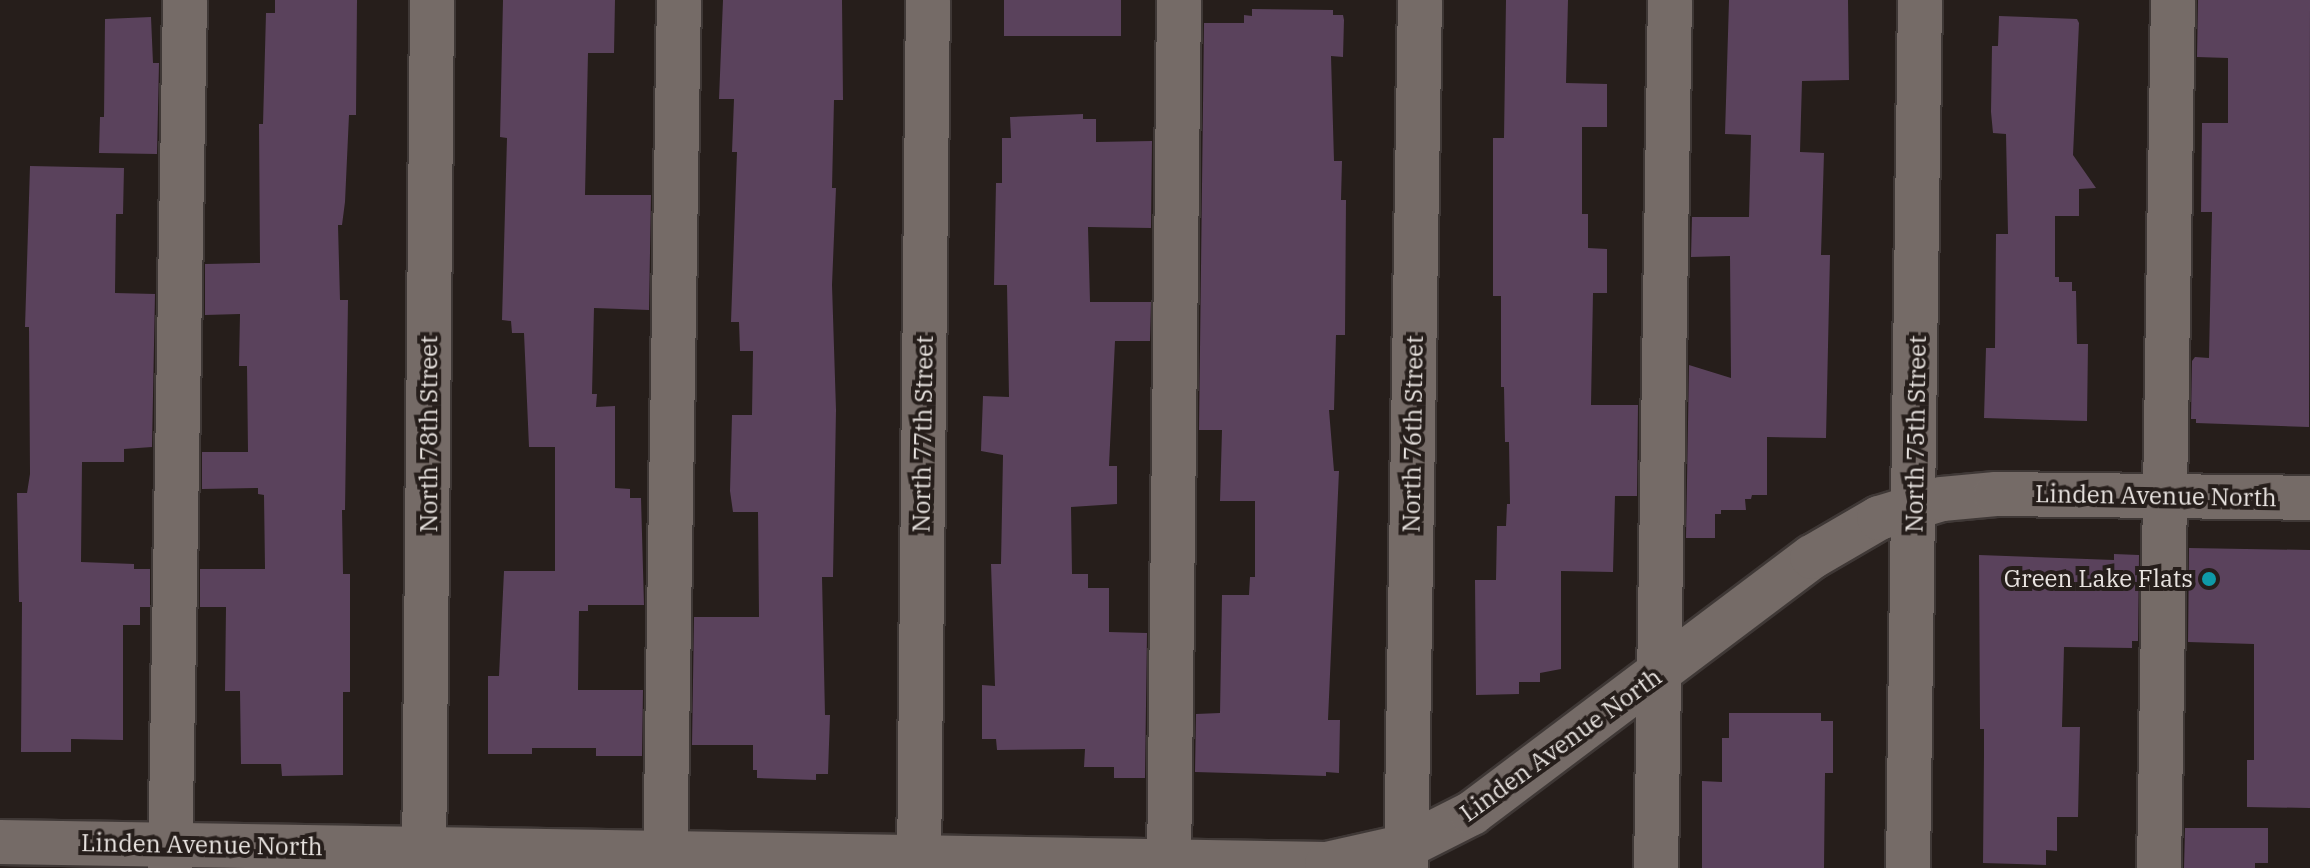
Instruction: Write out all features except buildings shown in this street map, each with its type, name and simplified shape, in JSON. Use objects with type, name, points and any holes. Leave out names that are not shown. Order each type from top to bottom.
[{"type":"street","points":[[171,856],[185,0]]},
{"type":"street","name":"North 78th Street","points":[[425,858],[432,0]]},
{"type":"street","points":[[665,861],[679,0]]},
{"type":"street","name":"North 77th Street","points":[[919,863],[928,0]]},
{"type":"street","points":[[1169,865],[1179,0]]},
{"type":"street","name":"North 76th Street","points":[[1407,857],[1420,0]]},
{"type":"street","points":[[1656,868],[1670,0]]},
{"type":"street","name":"North 75th Street","points":[[1908,868],[1920,0]]},
{"type":"street","points":[[2159,868],[2173,0]]},
{"type":"street","name":"Linden Avenue North","points":[[0,842],[171,856],[1169,865],[1327,864],[1407,857],[1472,813],[1844,535],[1915,505],[1996,494],[2310,498]]},
{"type":"place","name":"Green Lake Flats","points":[[2209,579]]}]
